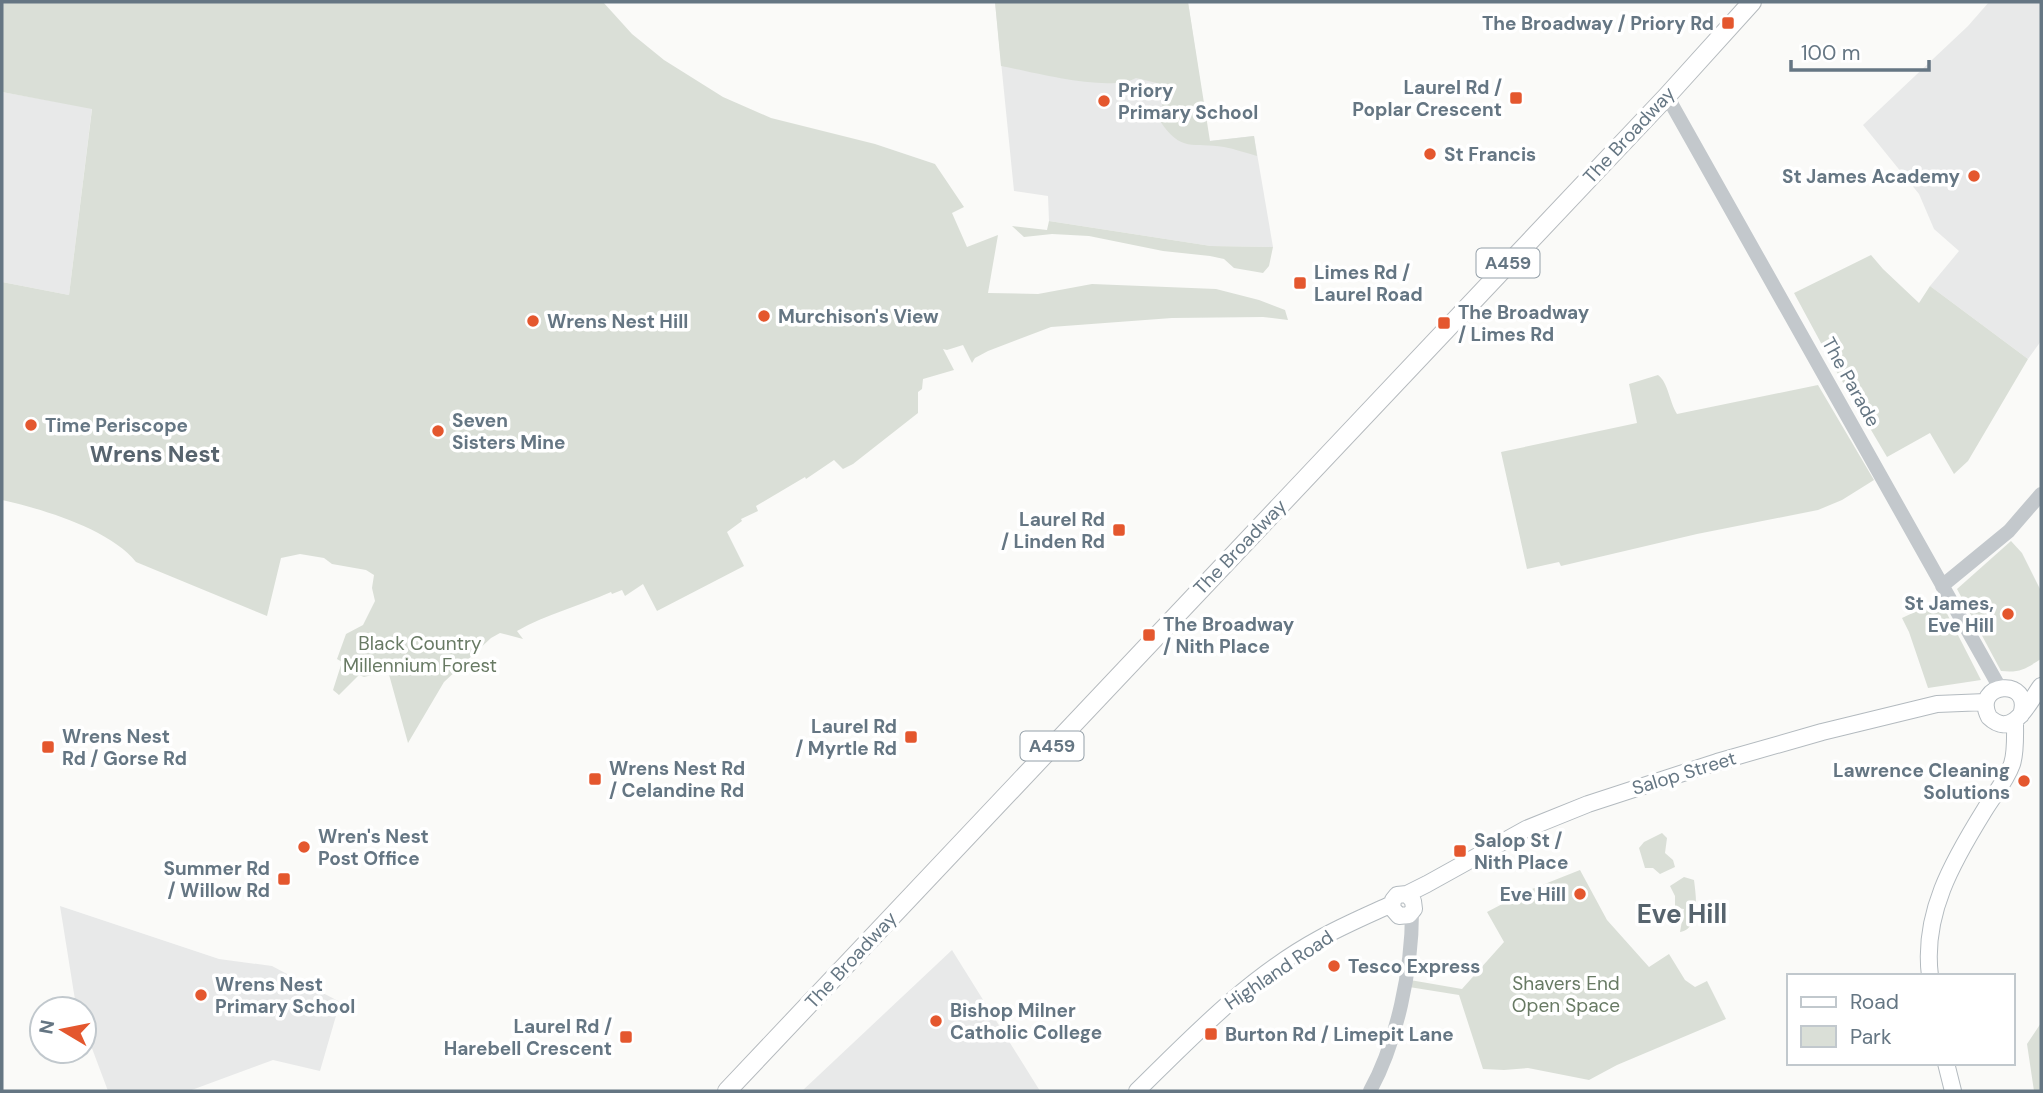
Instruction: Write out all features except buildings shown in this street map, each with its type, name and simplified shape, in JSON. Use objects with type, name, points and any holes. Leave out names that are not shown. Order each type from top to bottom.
[{"type":"main road","name":"The Broadway","points":[[727,1091],[1667,96],[1752,2]]},
{"type":"main road","points":[[2017,692],[2041,685]]},
{"type":"main road","points":[[1930,974],[1928,946],[1939,895],[1961,848],[2012,764],[2013,720],[2023,703],[2017,692],[2006,687],[1989,695],[1986,707],[1993,721],[2013,720],[2041,685]]},
{"type":"main road","name":"Salop Street","points":[[1400,907],[1427,884],[1526,829],[1588,804],[1771,746],[1937,704],[1955,702],[1986,707]]},
{"type":"main road","name":"Highland Road","points":[[1137,1091],[1218,1011],[1275,967],[1318,939],[1400,907]]},
{"type":"main road","points":[[1946,1065],[1953,1091]]},
{"type":"street","name":"The Parade","points":[[1667,96],[1786,303],[2000,688]]},
{"type":"street","points":[[1942,586],[2009,531],[2041,494]]},
{"type":"street","points":[[1370,1091],[1392,1045],[1412,940],[1400,907]]},
{"type":"shaded area","name":"Priory Primary School","points":[[995,2],[1188,2],[1209,141],[1254,136],[1273,247],[1211,246],[1049,221],[1048,196],[1014,191]]},
{"type":"shaded area","name":"St James Academy","points":[[1989,2],[2041,2],[2041,341],[2028,359],[1930,286],[1959,251],[1934,229],[1919,194],[1863,125],[1968,26]]},
{"type":"shaded area","points":[[2,92],[92,108],[69,295],[2,282]]},
{"type":"shaded area","name":"Wrens Nest Primary School","points":[[60,906],[219,959],[272,966],[340,1002],[320,1071],[273,1060],[189,1091],[108,1091],[98,1064],[98,995],[74,995]]},
{"type":"shaded area","name":"Bishop Milner Catholic College","points":[[952,950],[1040,1091],[802,1091]]},
{"type":"green space","name":"Black Country Millennium Forest","points":[[2,2],[603,2],[632,34],[664,60],[723,97],[771,118],[875,144],[935,164],[964,207],[952,213],[967,247],[998,235],[988,293],[1038,294],[1092,284],[1216,289],[1285,310],[1288,320],[1263,317],[1172,318],[1051,327],[988,351],[975,358],[972,363],[963,345],[943,349],[954,370],[923,379],[922,389],[918,392],[918,413],[853,464],[843,469],[834,460],[806,479],[805,477],[756,506],[758,511],[741,519],[742,521],[727,532],[744,566],[657,611],[643,584],[625,596],[622,590],[612,594],[611,592],[540,620],[517,631],[523,639],[500,633],[491,638],[444,682],[408,743],[388,671],[364,677],[359,675],[339,695],[333,690],[342,662],[337,659],[346,634],[363,625],[375,601],[372,588],[374,575],[366,570],[332,564],[324,558],[300,554],[281,558],[267,616],[136,562],[124,550],[93,530],[2,500],[2,282],[69,295],[92,109],[2,92]]},
{"type":"green space","points":[[995,2],[1188,2],[1210,141],[1254,136],[1257,156],[1224,147],[1188,144],[1174,138],[1160,121],[1165,85],[1136,78],[1124,82],[1090,82],[1001,66]]},
{"type":"green space","points":[[1049,221],[1211,246],[1273,247],[1269,266],[1263,273],[1234,268],[1224,259],[1210,256],[1163,251],[1089,236],[1052,234],[1024,237],[1012,226],[1047,230]]},
{"type":"green space","points":[[1871,255],[1919,303],[1930,286],[2028,359],[1968,461],[1954,474],[1930,433],[1887,457],[1794,293]]},
{"type":"green space","points":[[1658,375],[1664,382],[1677,414],[1818,385],[1874,480],[1842,500],[1818,510],[1697,534],[1561,566],[1559,562],[1527,569],[1501,452],[1637,423],[1629,384]]},
{"type":"green space","points":[[2011,541],[2022,553],[2041,591],[2041,659],[2022,670],[2001,671],[1957,589]]},
{"type":"green space","points":[[1940,600],[1981,680],[1928,688],[1902,618]]},
{"type":"green space","points":[[1662,833],[1667,838],[1665,853],[1673,860],[1675,867],[1660,874],[1653,868],[1645,868],[1639,848],[1644,842]]},
{"type":"green space","name":"Shavers End Open Space","points":[[1580,870],[1607,920],[1649,967],[1669,954],[1685,980],[1695,987],[1707,981],[1726,1019],[1617,1065],[1589,1080],[1528,1068],[1483,1069],[1459,995],[1409,987],[1410,980],[1462,989],[1504,942],[1487,912],[1527,891]]},
{"type":"green space","points":[[1684,877],[1694,880],[1696,911],[1691,924],[1680,932],[1684,909],[1675,908],[1675,896],[1670,886]]},
{"type":"green space","points":[[2041,1023],[2041,1091],[2034,1091],[2027,1044]]},
{"type":"place","name":"The Broadway / Priory Rd","points":[[1728,23]]},
{"type":"place","name":"Laurel Rd / Poplar Crescent","points":[[1516,98]]},
{"type":"place","name":"Priory Primary School","points":[[1104,101]]},
{"type":"place","name":"St Francis","points":[[1430,154]]},
{"type":"place","name":"St James Academy","points":[[1974,176]]},
{"type":"place","name":"Limes Rd / Laurel Road","points":[[1300,283]]},
{"type":"place","name":"Murchison's View","points":[[764,316]]},
{"type":"place","name":"Wrens Nest Hill","points":[[533,321]]},
{"type":"place","name":"The Broadway / Limes Rd","points":[[1444,323]]},
{"type":"place","name":"Time Periscope","points":[[31,425]]},
{"type":"place","name":"Seven Sisters Mine","points":[[438,431]]},
{"type":"place","name":"Laurel Rd / Linden Rd","points":[[1119,530]]},
{"type":"place","name":"St James, Eve Hill","points":[[2008,614]]},
{"type":"place","name":"The Broadway / Nith Place","points":[[1149,635]]},
{"type":"place","name":"Laurel Rd / Myrtle Rd","points":[[911,737]]},
{"type":"place","name":"Wrens Nest Rd / Gorse Rd","points":[[48,747]]},
{"type":"place","name":"Wrens Nest Rd / Celandine Rd","points":[[595,779]]},
{"type":"place","name":"Lawrence Cleaning Solutions","points":[[2024,781]]},
{"type":"place","name":"Wren's Nest Post Office","points":[[304,847]]},
{"type":"place","name":"Salop St / Nith Place","points":[[1460,851]]},
{"type":"place","name":"Summer Rd / Willow Rd","points":[[284,879]]},
{"type":"place","name":"Eve Hill","points":[[1580,894]]},
{"type":"place","name":"Tesco Express","points":[[1334,966]]},
{"type":"place","name":"Wrens Nest Primary School","points":[[201,995]]},
{"type":"place","name":"Bishop Milner Catholic College","points":[[936,1021]]},
{"type":"place","name":"Burton Rd / Limepit Lane","points":[[1211,1034]]},
{"type":"place","name":"Laurel Rd / Harebell Crescent","points":[[626,1037]]},
{"type":"district","name":"Wrens Nest","points":[[155,454]]},
{"type":"district","name":"Eve Hill","points":[[1682,914]]}]
